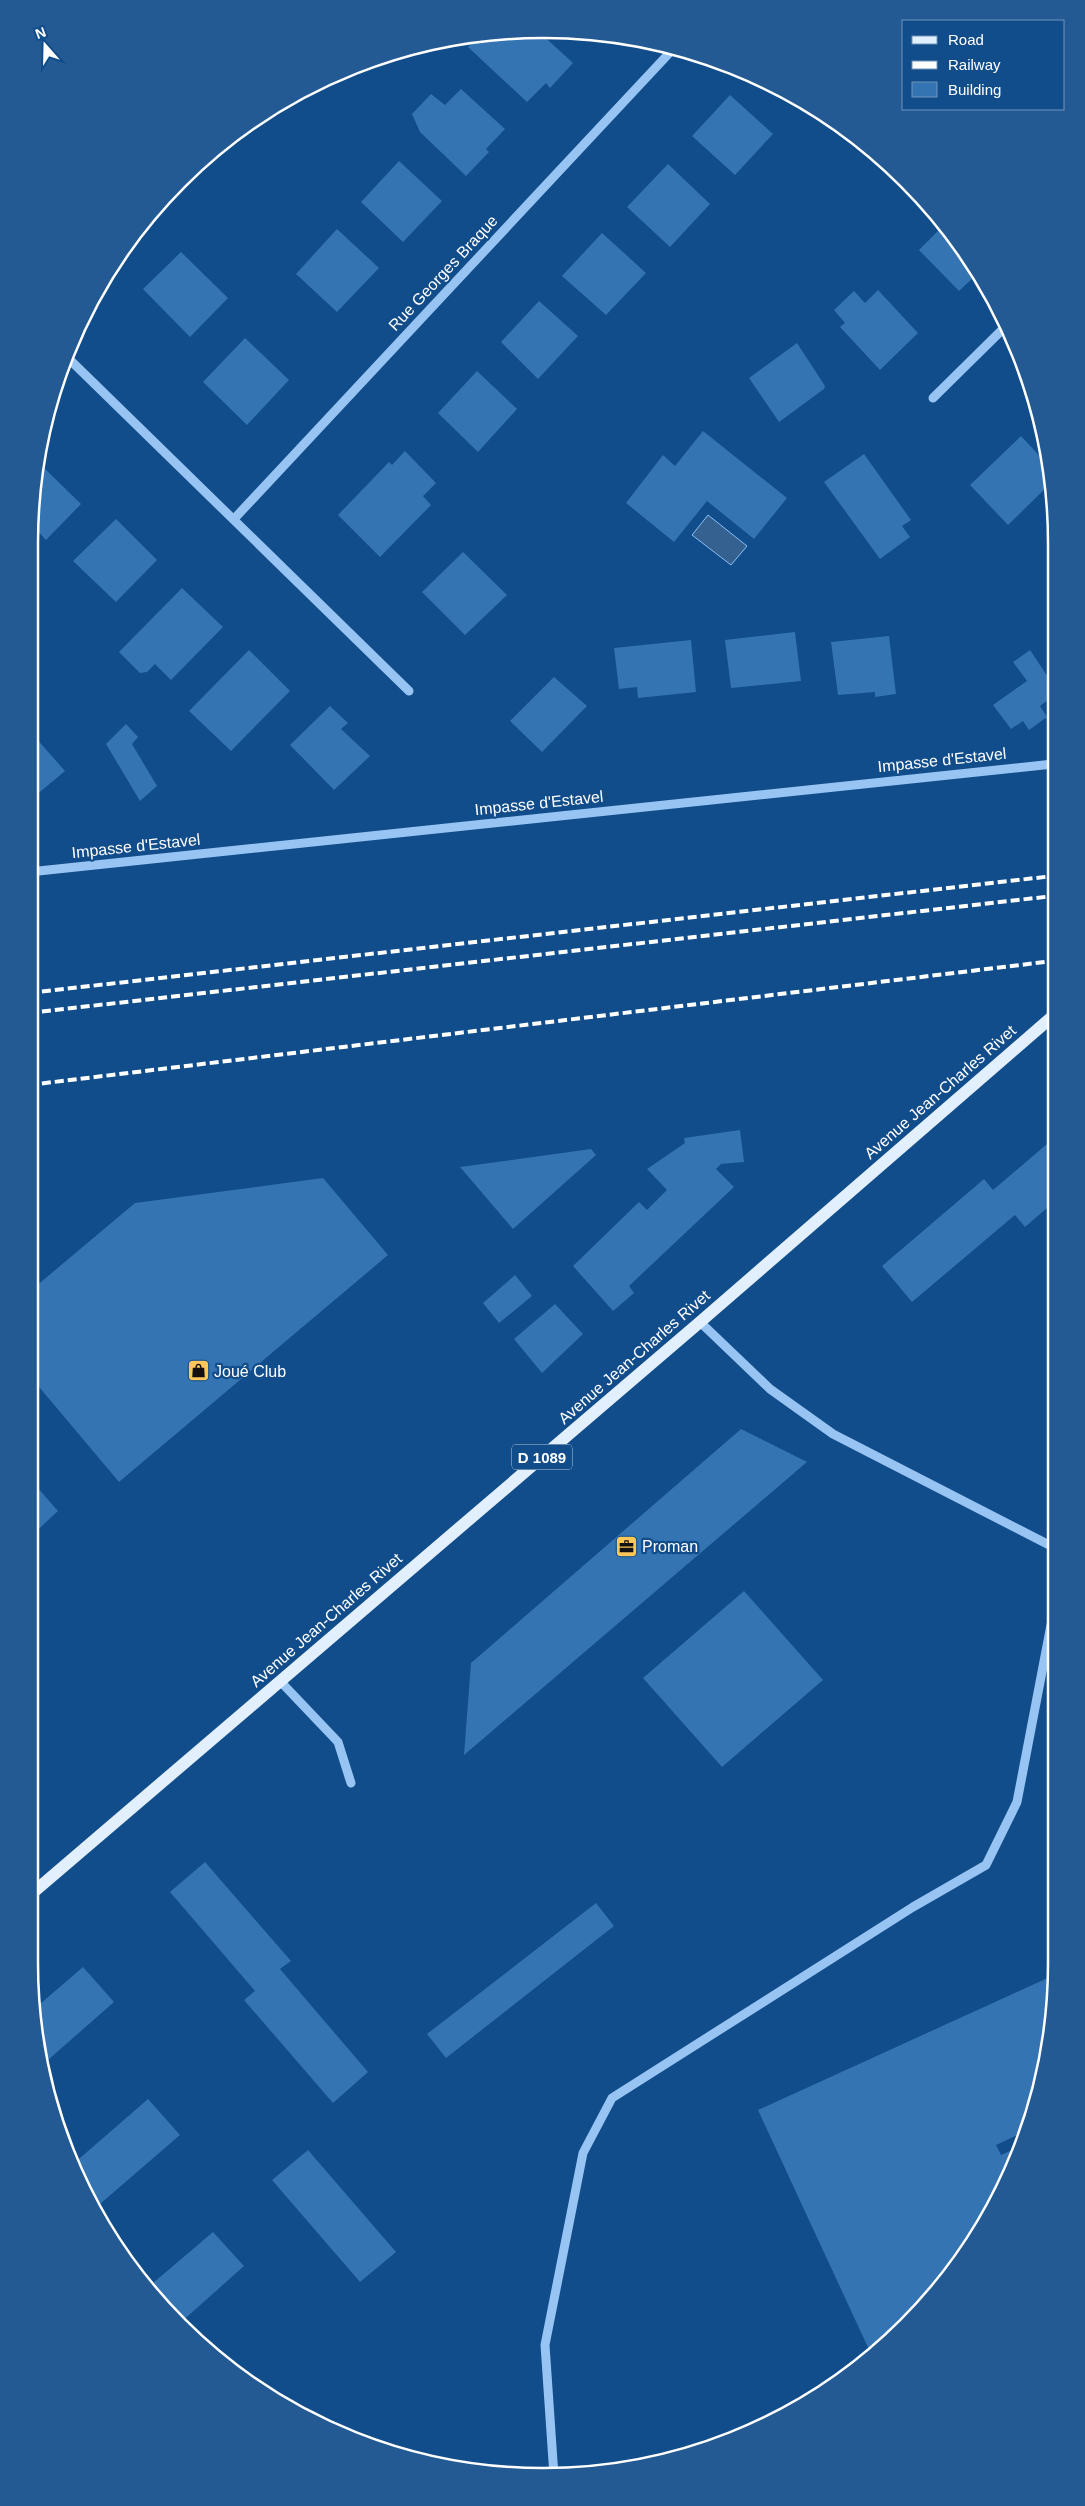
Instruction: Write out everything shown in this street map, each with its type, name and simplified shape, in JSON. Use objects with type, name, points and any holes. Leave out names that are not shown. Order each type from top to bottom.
[{"type":"main road","name":"Avenue Jean-Charles Rivet","points":[[38,1888],[700,1322],[1048,1020]]},
{"type":"street","name":"Rue Georges Braque","points":[[234,519],[669,54]]},
{"type":"street","points":[[933,398],[1001,331]]},
{"type":"street","points":[[71,361],[409,691]]},
{"type":"street","name":"Impasse d'Estavel","points":[[38,871],[1048,765]]},
{"type":"street","points":[[700,1322],[770,1389],[833,1434],[1048,1544]]},
{"type":"street","points":[[553,2468],[545,2345],[583,2153],[612,2098],[913,1907],[986,1865],[1017,1802],[1048,1640]]},
{"type":"street","points":[[280,1681],[338,1742],[351,1784]]},
{"type":"water","points":[[708,515],[747,546],[731,565],[692,535]]},
{"type":"building","points":[[546,38],[573,63],[550,88],[546,83],[527,102],[468,47],[472,43],[477,42]]},
{"type":"building","points":[[461,89],[505,129],[486,149],[489,152],[466,176],[420,132],[412,114],[431,94],[445,105]]},
{"type":"building","points":[[730,95],[773,134],[735,175],[692,136]]},
{"type":"building","points":[[399,161],[442,201],[403,242],[361,202]]},
{"type":"building","points":[[668,164],[710,204],[670,247],[627,207]]},
{"type":"building","points":[[337,229],[379,268],[337,312],[296,274]]},
{"type":"building","points":[[939,230],[972,278],[959,291],[919,250]]},
{"type":"building","points":[[602,233],[646,273],[606,315],[562,276]]},
{"type":"building","points":[[181,252],[228,298],[190,337],[143,289]]},
{"type":"building","points":[[878,290],[918,333],[880,370],[840,327],[845,323],[834,310],[854,291],[865,303]]},
{"type":"building","points":[[539,301],[578,336],[538,379],[501,342]]},
{"type":"building","points":[[245,338],[289,380],[247,425],[203,382]]},
{"type":"building","points":[[797,343],[825,386],[824,389],[779,422],[749,378]]},
{"type":"building","points":[[477,371],[517,409],[478,452],[438,413]]},
{"type":"building","points":[[703,431],[787,498],[754,539],[707,501],[674,542],[626,503],[663,455],[675,466]]},
{"type":"building","points":[[1021,436],[1040,456],[1044,490],[1008,525],[970,485]]},
{"type":"building","points":[[405,451],[436,483],[423,496],[431,505],[380,557],[338,515],[389,462],[392,465]]},
{"type":"building","points":[[864,454],[911,520],[902,526],[910,537],[880,559],[824,482]]},
{"type":"building","points":[[43,467],[81,504],[46,540],[38,532]]},
{"type":"building","points":[[116,519],[157,560],[116,602],[73,561]]},
{"type":"building","points":[[463,552],[507,595],[465,635],[422,592]]},
{"type":"building","points":[[182,588],[223,627],[171,680],[155,664],[147,672],[140,673],[119,652]]},
{"type":"building","points":[[795,632],[801,681],[731,688],[725,640]]},
{"type":"building","points":[[889,636],[896,694],[875,697],[875,692],[838,695],[831,642]]},
{"type":"building","points":[[691,640],[696,692],[638,698],[637,687],[619,689],[614,648]]},
{"type":"building","points":[[249,650],[290,691],[231,751],[189,711]]},
{"type":"building","points":[[1030,650],[1048,677],[1048,700],[1040,706],[1047,717],[1029,730],[1023,721],[1011,729],[993,705],[1027,681],[1013,662]]},
{"type":"building","points":[[554,677],[587,706],[542,752],[510,721]]},
{"type":"building","points":[[330,706],[348,723],[341,729],[370,756],[334,790],[290,745]]},
{"type":"building","points":[[126,724],[138,737],[132,744],[157,786],[140,801],[106,744]]},
{"type":"building","points":[[38,740],[65,771],[38,794]]},
{"type":"building","points":[[740,1130],[744,1162],[721,1164],[716,1169],[734,1187],[629,1286],[634,1293],[613,1311],[573,1266],[639,1202],[647,1210],[667,1190],[647,1169],[685,1143],[684,1138]]},
{"type":"building","points":[[1048,1143],[1048,1207],[1025,1227],[1015,1215],[912,1302],[882,1266],[984,1179],[993,1190]]},
{"type":"building","points":[[591,1149],[596,1155],[513,1229],[460,1167]]},
{"type":"building","points":[[323,1178],[388,1255],[119,1482],[38,1386],[38,1284],[135,1203]]},
{"type":"building","points":[[515,1275],[532,1296],[499,1323],[483,1303]]},
{"type":"building","points":[[555,1304],[583,1334],[542,1373],[514,1339]]},
{"type":"building","points":[[741,1429],[807,1462],[464,1755],[471,1663]]},
{"type":"building","points":[[38,1488],[58,1511],[38,1530]]},
{"type":"building","points":[[744,1591],[823,1680],[722,1767],[643,1678]]},
{"type":"building","points":[[205,1862],[291,1961],[280,1969],[368,2072],[333,2103],[244,2000],[255,1991],[170,1892]]},
{"type":"building","points":[[596,1903],[614,1926],[446,2058],[427,2034]]},
{"type":"building","points":[[83,1967],[114,2002],[47,2061],[40,2004]]},
{"type":"building","points":[[1047,1978],[1038,2062],[1018,2135],[996,2145],[1001,2155],[1012,2150],[995,2187],[980,2216],[943,2271],[900,2321],[869,2348],[758,2110]]},
{"type":"building","points":[[148,2099],[180,2135],[99,2205],[78,2160]]},
{"type":"building","points":[[308,2150],[396,2252],[360,2282],[272,2180]]},
{"type":"building","points":[[213,2232],[244,2266],[184,2320],[152,2283]]},
{"type":"railway","points":[[38,992],[1048,877]]},
{"type":"railway","points":[[38,1012],[1048,897]]},
{"type":"railway","points":[[38,1084],[1048,962]]},
{"type":"place","name":"Joué Club","points":[[198,1371]]},
{"type":"place","name":"Proman","points":[[626,1546]]}]
